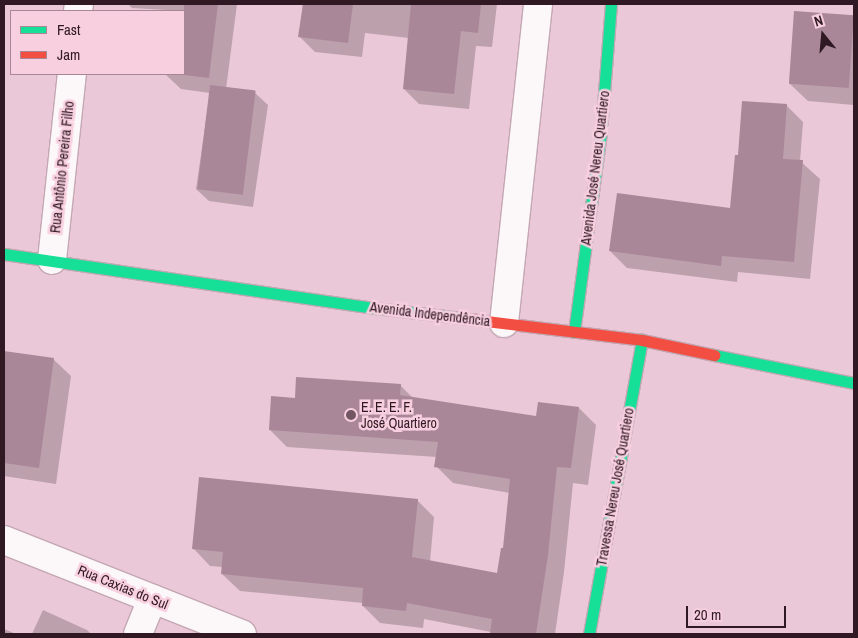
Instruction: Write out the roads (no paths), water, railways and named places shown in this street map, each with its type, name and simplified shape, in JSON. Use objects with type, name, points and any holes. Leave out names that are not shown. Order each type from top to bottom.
[{"type":"street","points":[[504,323],[538,4]]},
{"type":"street","name":"Avenida José Nereu Quartiero","points":[[574,332],[601,131],[611,4]]},
{"type":"street","name":"Rua Antônio Pereira Filho","points":[[52,260],[72,75]]},
{"type":"street","name":"Avenida Independência","points":[[4,254],[375,308],[642,340],[854,383]]},
{"type":"street","name":"Travessa Nereu José Quartiero","points":[[589,634],[642,340]]},
{"type":"street","name":"Rua Caxias do Sul","points":[[4,540],[242,634]]},
{"type":"street","points":[[138,634],[152,599]]},
{"type":"place","name":"E. E. E. F. José Quartiero","points":[[351,415]]}]
